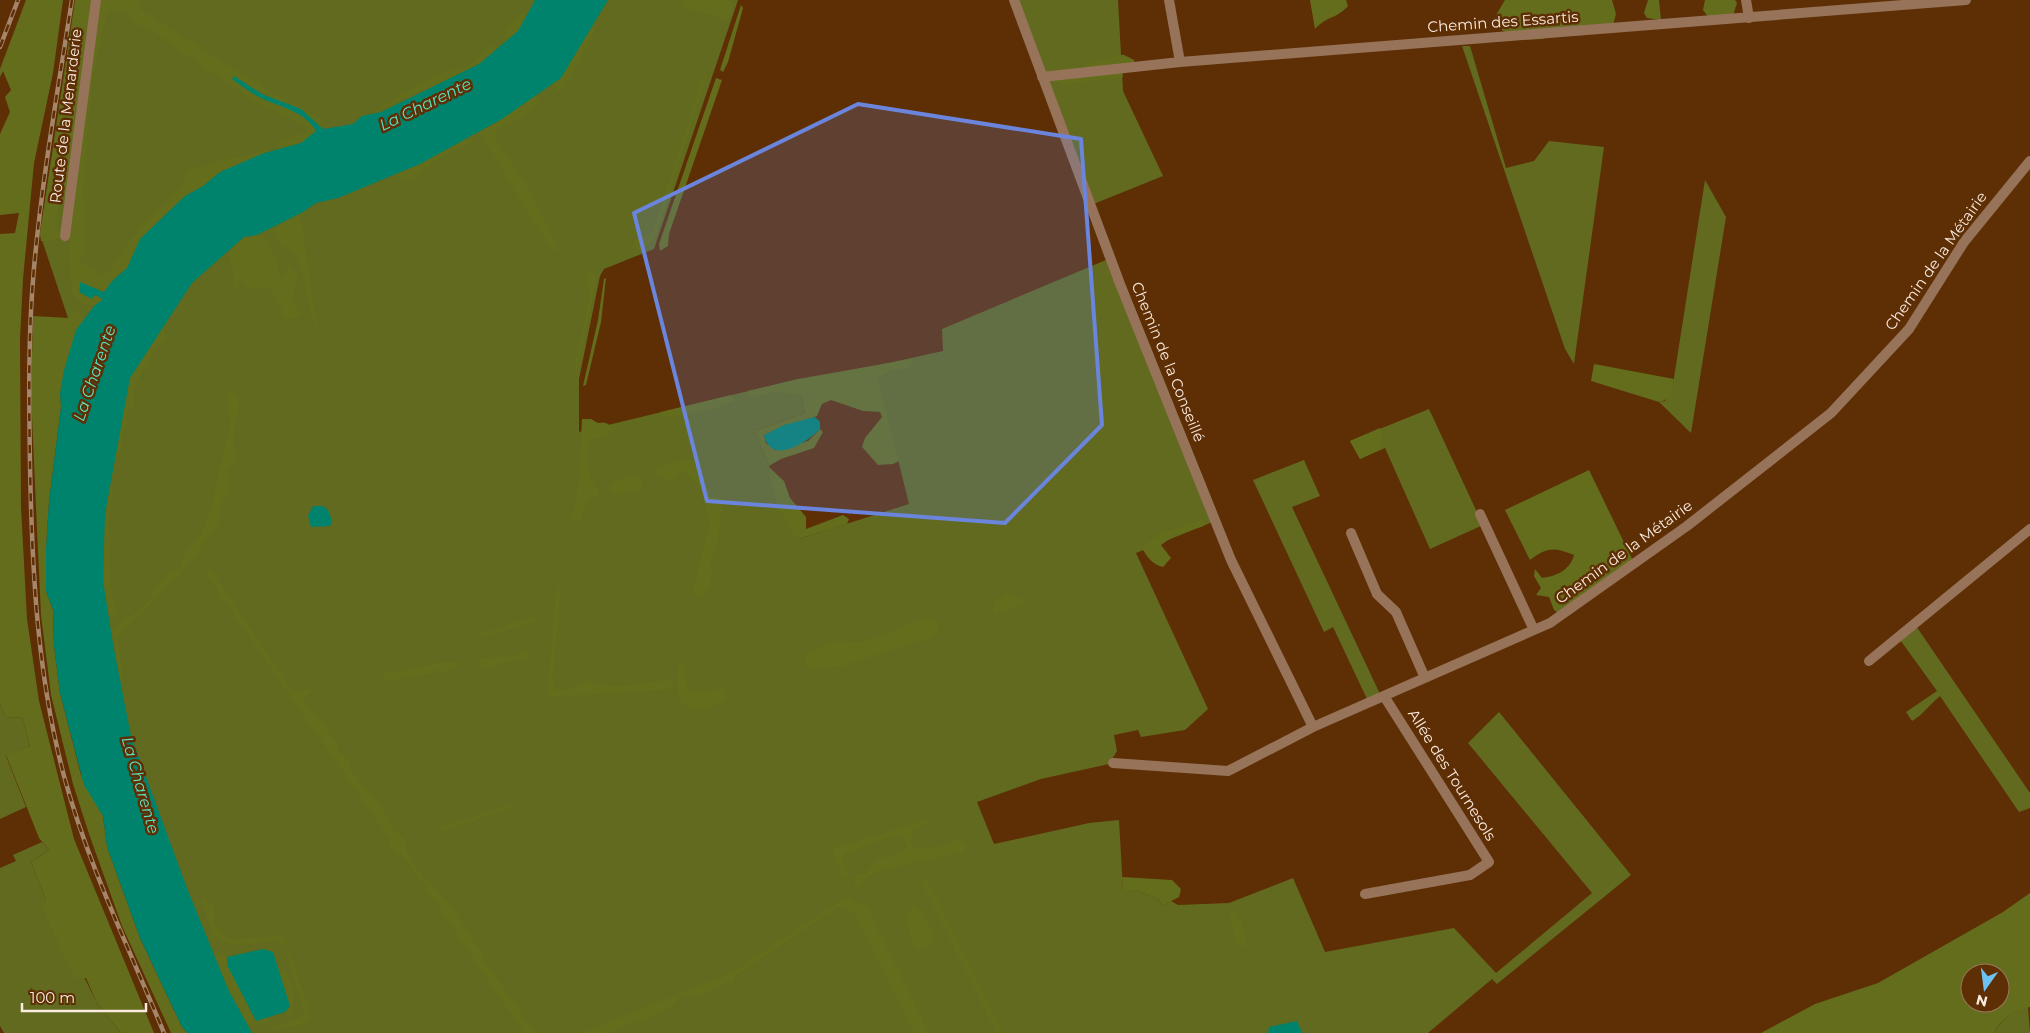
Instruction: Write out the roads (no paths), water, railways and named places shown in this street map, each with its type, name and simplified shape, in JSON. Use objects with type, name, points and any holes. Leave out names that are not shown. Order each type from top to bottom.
[{"type":"street","name":"Route de la Menarderie","points":[[65,236],[96,0]]},
{"type":"street","name":"Chemin de la Conseillé","points":[[1014,0],[1120,284],[1231,560],[1312,727]]},
{"type":"street","points":[[1170,0],[1180,62]]},
{"type":"street","points":[[1746,0],[1749,18]]},
{"type":"street","name":"Chemin des Essartis","points":[[1042,77],[1180,62],[1749,18],[1879,4],[1966,0]]},
{"type":"street","name":"Chemin de la Métairie","points":[[1114,763],[1228,771],[1312,727],[1550,623],[1687,526],[1831,413],[1909,329],[1964,242],[2030,161]]},
{"type":"street","points":[[1480,514],[1534,630]]},
{"type":"street","points":[[1869,661],[2030,528]]},
{"type":"street","points":[[1351,533],[1377,594],[1396,612],[1425,678]]},
{"type":"street","name":"Allée des Tournesols","points":[[1365,894],[1470,875],[1489,862],[1384,696]]},
{"type":"water","name":"La Charente","points":[[535,0],[608,0],[561,78],[502,119],[420,164],[338,198],[316,203],[303,212],[257,235],[244,237],[192,283],[130,378],[105,514],[103,580],[113,644],[131,736],[187,888],[228,989],[252,1033],[188,1033],[182,1027],[140,938],[107,847],[103,816],[84,785],[60,693],[54,646],[53,610],[46,591],[46,549],[49,501],[61,407],[60,393],[64,370],[76,330],[94,306],[103,299],[95,295],[92,299],[79,292],[80,282],[104,292],[112,281],[127,268],[140,239],[185,196],[203,186],[220,172],[264,153],[301,143],[316,131],[305,118],[255,95],[232,79],[234,76],[262,94],[301,109],[323,129],[353,124],[362,116],[381,112],[479,64],[518,31]]},
{"type":"water","points":[[815,417],[820,422],[820,429],[798,445],[781,450],[774,449],[768,444],[764,435],[784,425]]},
{"type":"water","points":[[313,506],[323,506],[328,510],[332,521],[330,526],[311,527],[308,516]]},
{"type":"water","points":[[263,949],[273,952],[290,1006],[285,1012],[256,1021],[227,965],[227,957]]},
{"type":"water","points":[[1297,1021],[1302,1033],[1268,1033],[1269,1027]]},
{"type":"railway","points":[[0,47],[18,0]]},
{"type":"railway","points":[[72,0],[46,168],[32,293],[29,366],[30,465],[32,544],[38,622],[42,660],[55,738],[74,809],[97,874],[164,1033]]}]
